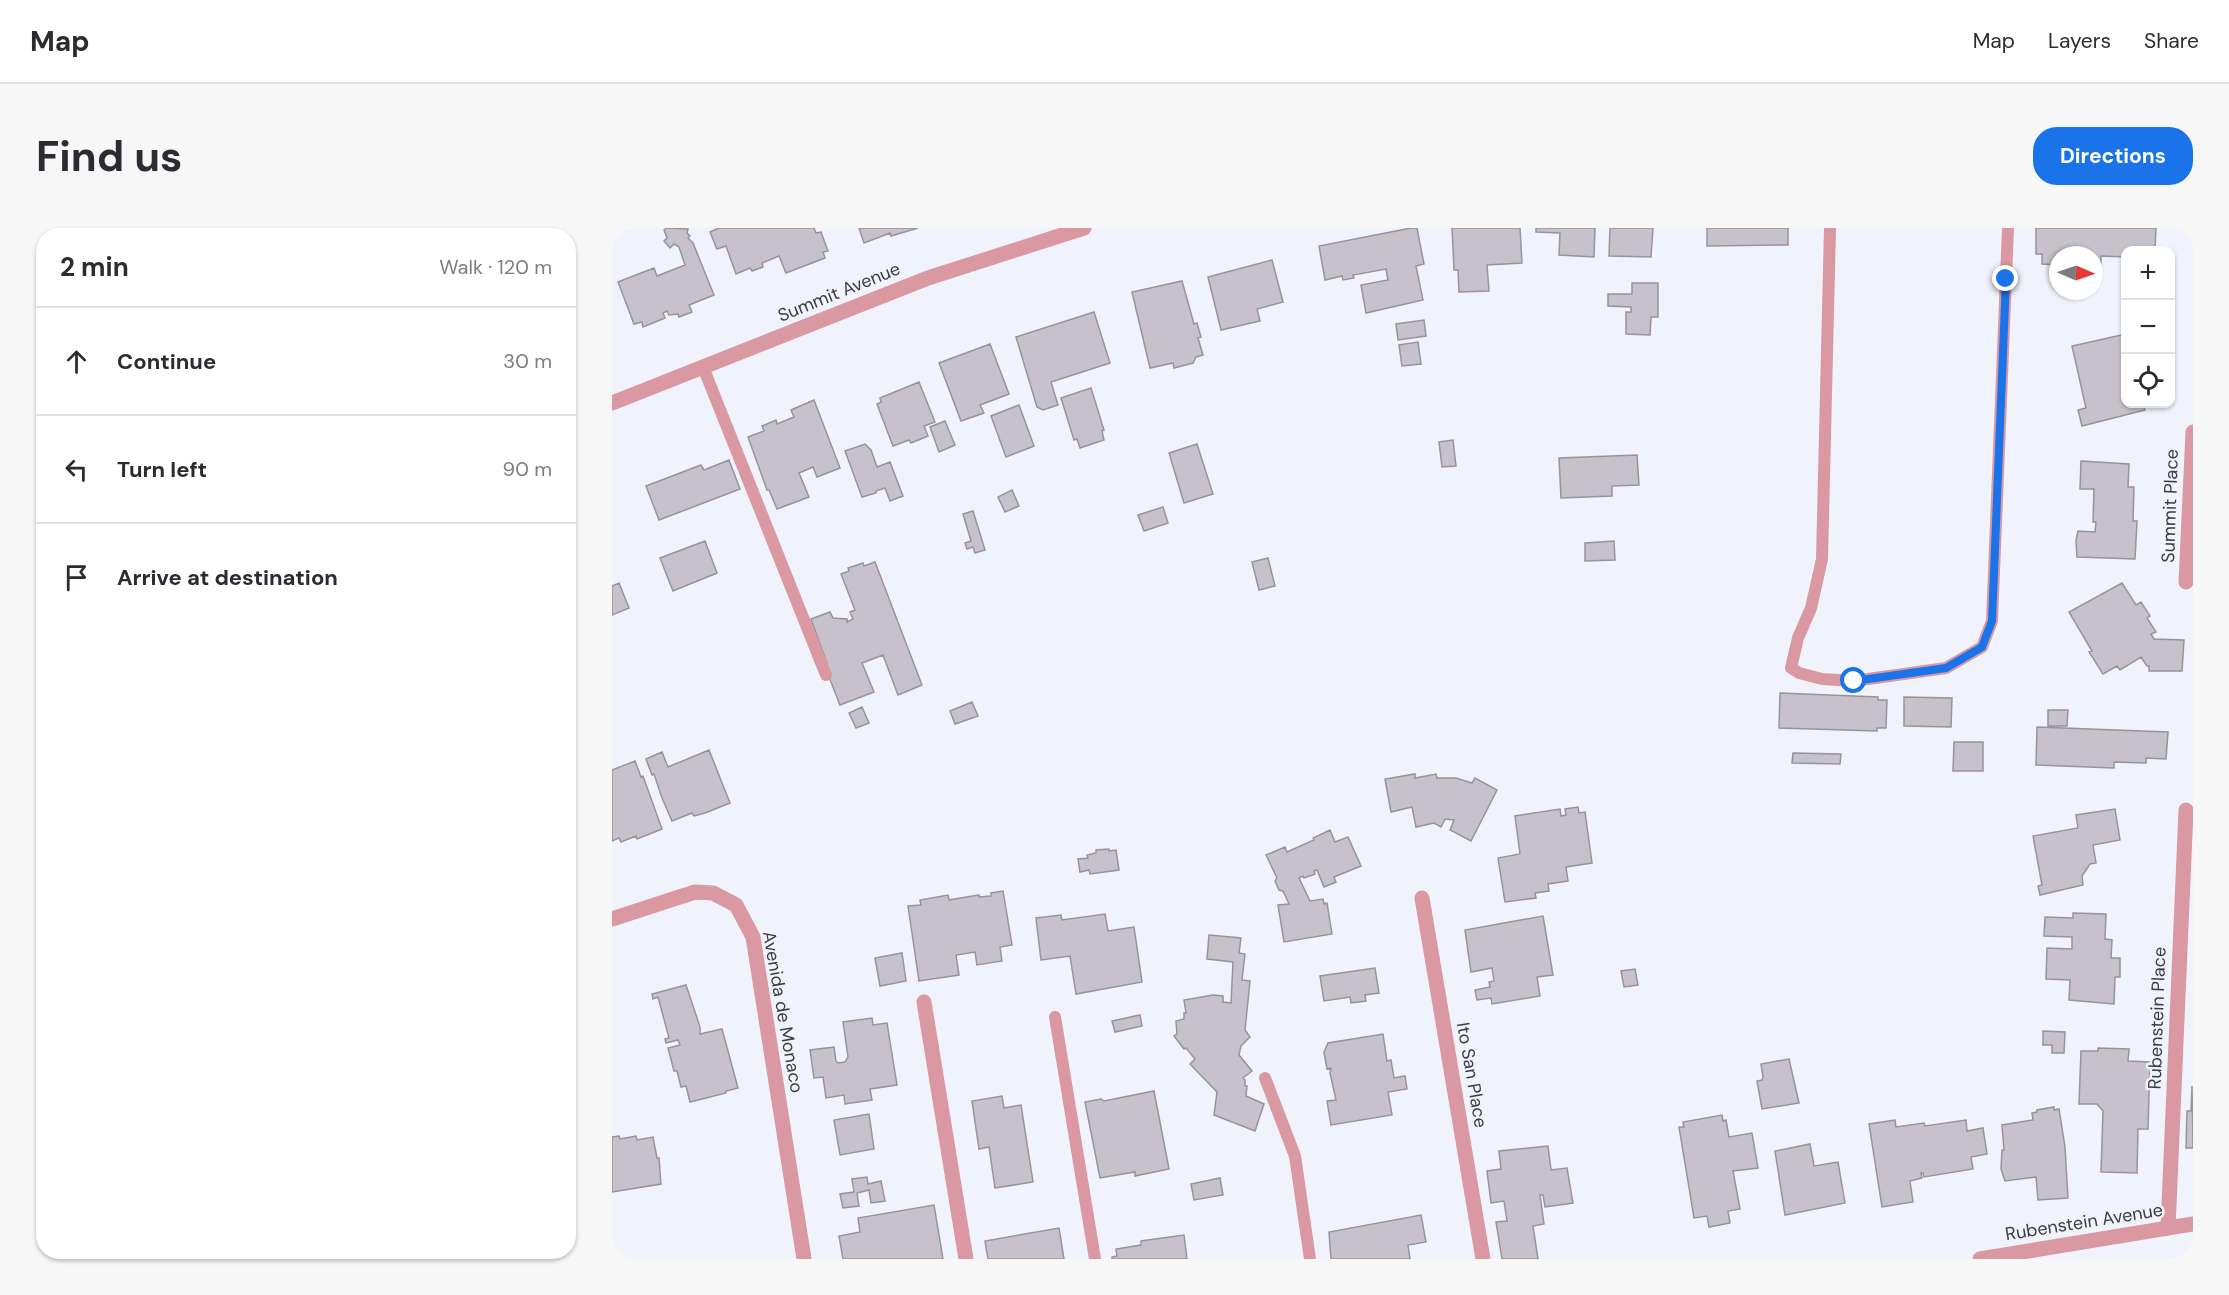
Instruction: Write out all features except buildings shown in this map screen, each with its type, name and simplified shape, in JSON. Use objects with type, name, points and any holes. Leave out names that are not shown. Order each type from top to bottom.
[{"type":"street","name":"Summit Avenue","points":[[612,403],[928,278],[1084,228]]},
{"type":"street","name":"Summit Place","points":[[2187,582],[2193,432]]},
{"type":"street","name":"Rubenstein Place","points":[[2168,1228],[2186,810]]},
{"type":"street","name":"Avenida de Monaco","points":[[612,919],[695,892],[713,893],[736,905],[753,937],[804,1259]]},
{"type":"street","name":"Ito San Place","points":[[1422,898],[1483,1259]]},
{"type":"street","points":[[924,1002],[966,1259]]},
{"type":"street","name":"Rubenstein Avenue","points":[[1980,1259],[2193,1224]]},
{"type":"lane","points":[[1830,228],[1822,559],[1811,608],[1798,638],[1791,668],[1822,680],[1854,681],[1946,668],[1982,647],[1992,621],[2008,228]]},
{"type":"lane","points":[[703,367],[826,675]]},
{"type":"lane","points":[[1055,1017],[1095,1259]]},
{"type":"lane","points":[[1265,1078],[1295,1156],[1310,1259]]},
{"type":"route","points":[[1854,681],[1946,668],[1982,647],[1992,621],[2006,279]]}]
